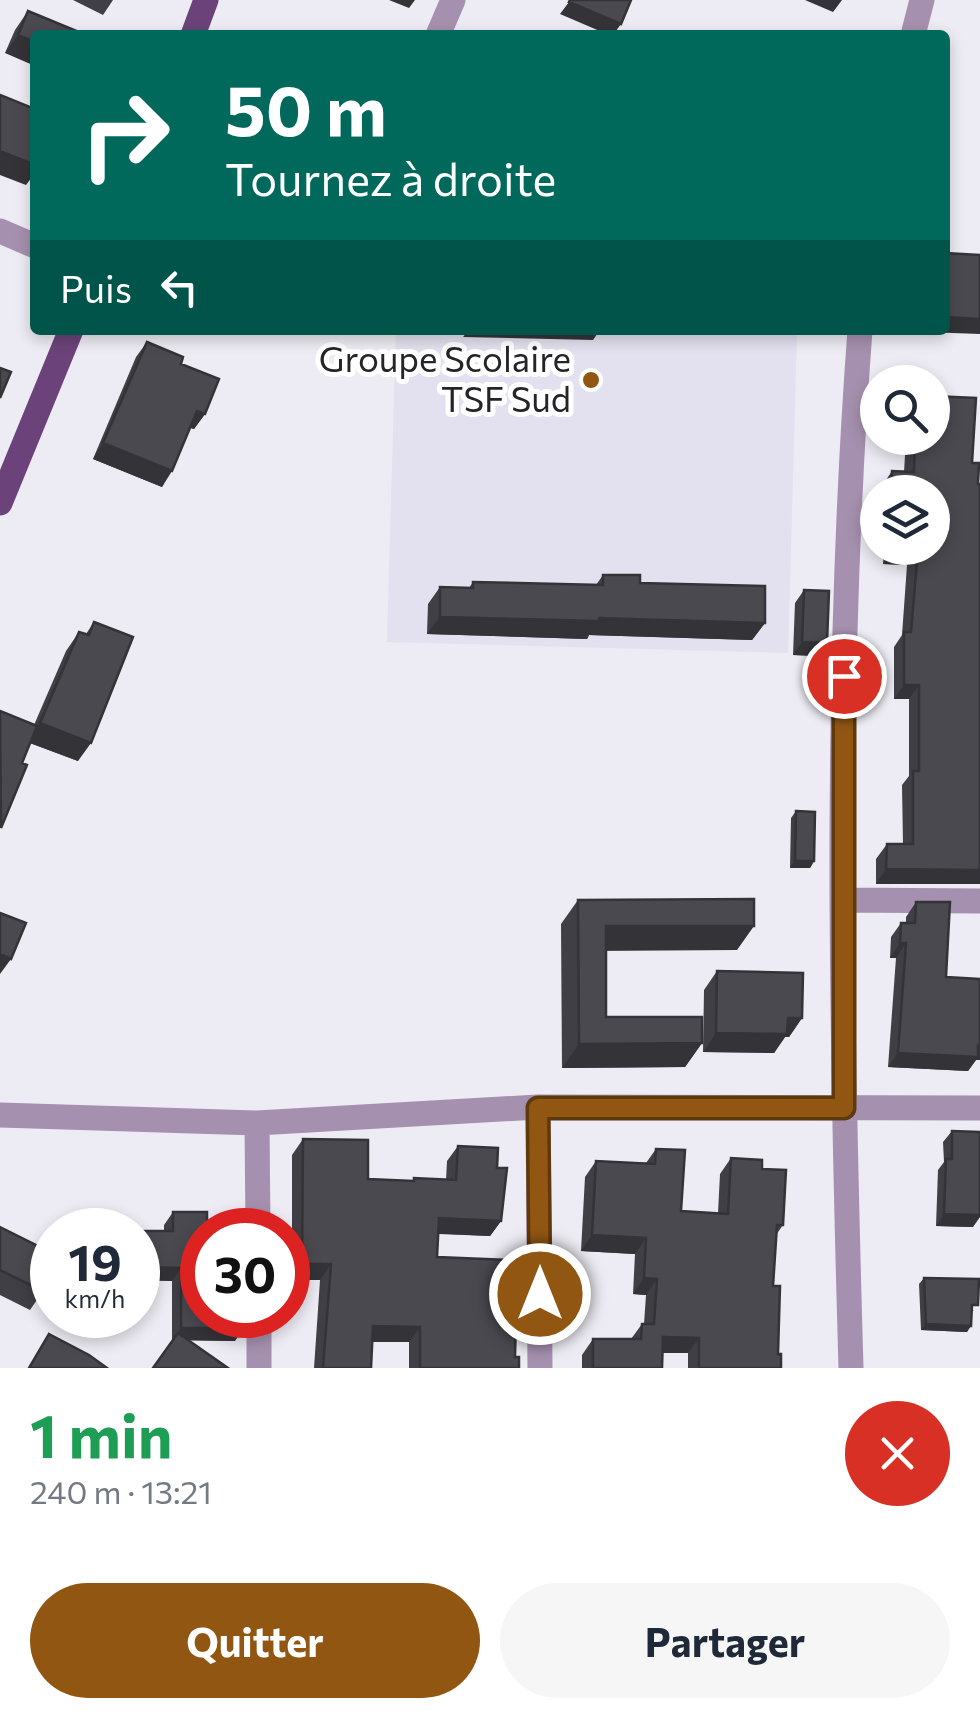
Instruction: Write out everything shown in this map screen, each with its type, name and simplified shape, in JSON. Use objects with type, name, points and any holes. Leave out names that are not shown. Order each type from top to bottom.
[{"type":"main road","points":[[194,30],[206,0]]},
{"type":"main road","points":[[0,503],[69,335]]},
{"type":"street","points":[[440,30],[453,0]]},
{"type":"street","points":[[914,30],[922,0]]},
{"type":"street","points":[[0,231],[30,244]]},
{"type":"street","points":[[851,1368],[842,900],[845,602],[860,335]]},
{"type":"street","points":[[842,900],[980,900]]},
{"type":"street","points":[[538,1108],[540,1368]]},
{"type":"street","points":[[0,1114],[257,1123],[538,1108],[980,1108]]},
{"type":"street","points":[[257,1123],[258,1208]]},
{"type":"street","points":[[259,1338],[259,1368]]},
{"type":"shaded area","points":[[396,335],[797,335],[788,653],[387,642]]},
{"type":"building","points":[[570,0],[631,0],[621,24]]},
{"type":"building","points":[[28,11],[74,30],[30,30],[30,40],[18,35]]},
{"type":"building","points":[[0,95],[30,107],[30,163],[0,151]]},
{"type":"building","points":[[950,253],[980,255],[980,319],[950,317]]},
{"type":"building","points":[[147,342],[183,357],[181,364],[219,379],[205,414],[197,411],[172,471],[103,443]]},
{"type":"building","points":[[0,368],[11,372],[0,398]]},
{"type":"building","points":[[950,397],[976,398],[972,463],[979,463],[980,484],[980,870],[886,869],[887,844],[913,844],[913,771],[919,771],[919,685],[904,685],[904,632],[911,632],[917,565],[950,565],[950,475],[892,475],[892,471],[914,472],[914,455],[950,455]]},
{"type":"building","points":[[603,575],[640,575],[640,583],[765,586],[765,623],[440,617],[440,587],[473,588],[473,582],[603,585]]},
{"type":"building","points":[[804,590],[829,591],[827,643],[802,642]]},
{"type":"building","points":[[94,622],[133,637],[91,743],[40,723],[79,632],[89,635]]},
{"type":"building","points":[[0,711],[37,726],[22,763],[27,765],[1,828]]},
{"type":"building","points":[[796,811],[815,812],[814,861],[795,861]]},
{"type":"building","points":[[754,899],[754,926],[606,926],[606,1017],[702,1017],[702,1043],[579,1044],[578,900]]},
{"type":"building","points":[[916,902],[950,902],[946,977],[980,979],[978,1057],[898,1053],[906,943],[900,943],[901,923],[915,923]]},
{"type":"building","points":[[0,913],[26,923],[11,959],[0,954]]},
{"type":"building","points":[[717,971],[803,973],[802,1018],[788,1018],[787,1034],[716,1033]]},
{"type":"building","points":[[952,1131],[980,1132],[980,1215],[944,1214],[946,1159],[952,1159]]},
{"type":"building","points":[[303,1139],[368,1140],[368,1179],[456,1180],[458,1146],[498,1148],[497,1168],[507,1168],[501,1221],[439,1218],[437,1257],[509,1260],[508,1278],[517,1279],[515,1357],[519,1357],[519,1368],[420,1368],[420,1327],[373,1326],[371,1368],[323,1368],[331,1264],[310,1264],[310,1208],[302,1208]]},
{"type":"building","points":[[656,1149],[685,1150],[681,1211],[728,1214],[731,1158],[762,1160],[762,1169],[786,1170],[783,1225],[777,1225],[773,1286],[780,1286],[781,1368],[699,1368],[699,1338],[663,1337],[662,1368],[593,1368],[593,1339],[641,1339],[642,1324],[654,1324],[657,1279],[644,1278],[646,1238],[592,1235],[596,1161],[655,1164]]},
{"type":"building","points":[[173,1212],[180,1212],[180,1268],[160,1267],[160,1231],[173,1231]]},
{"type":"building","points":[[0,1227],[30,1242],[30,1285],[0,1270]]},
{"type":"building","points":[[924,1278],[979,1279],[978,1305],[972,1305],[971,1326],[926,1324]]},
{"type":"building","points":[[178,1333],[228,1368],[153,1368]]},
{"type":"building","points":[[47,1338],[57,1338],[107,1368],[29,1368]]},
{"type":"place","name":"Groupe Scolaire TSF Sud","points":[[591,380]]},
{"type":"route","points":[[540,1294],[538,1108],[844,1108],[844,676]]}]
